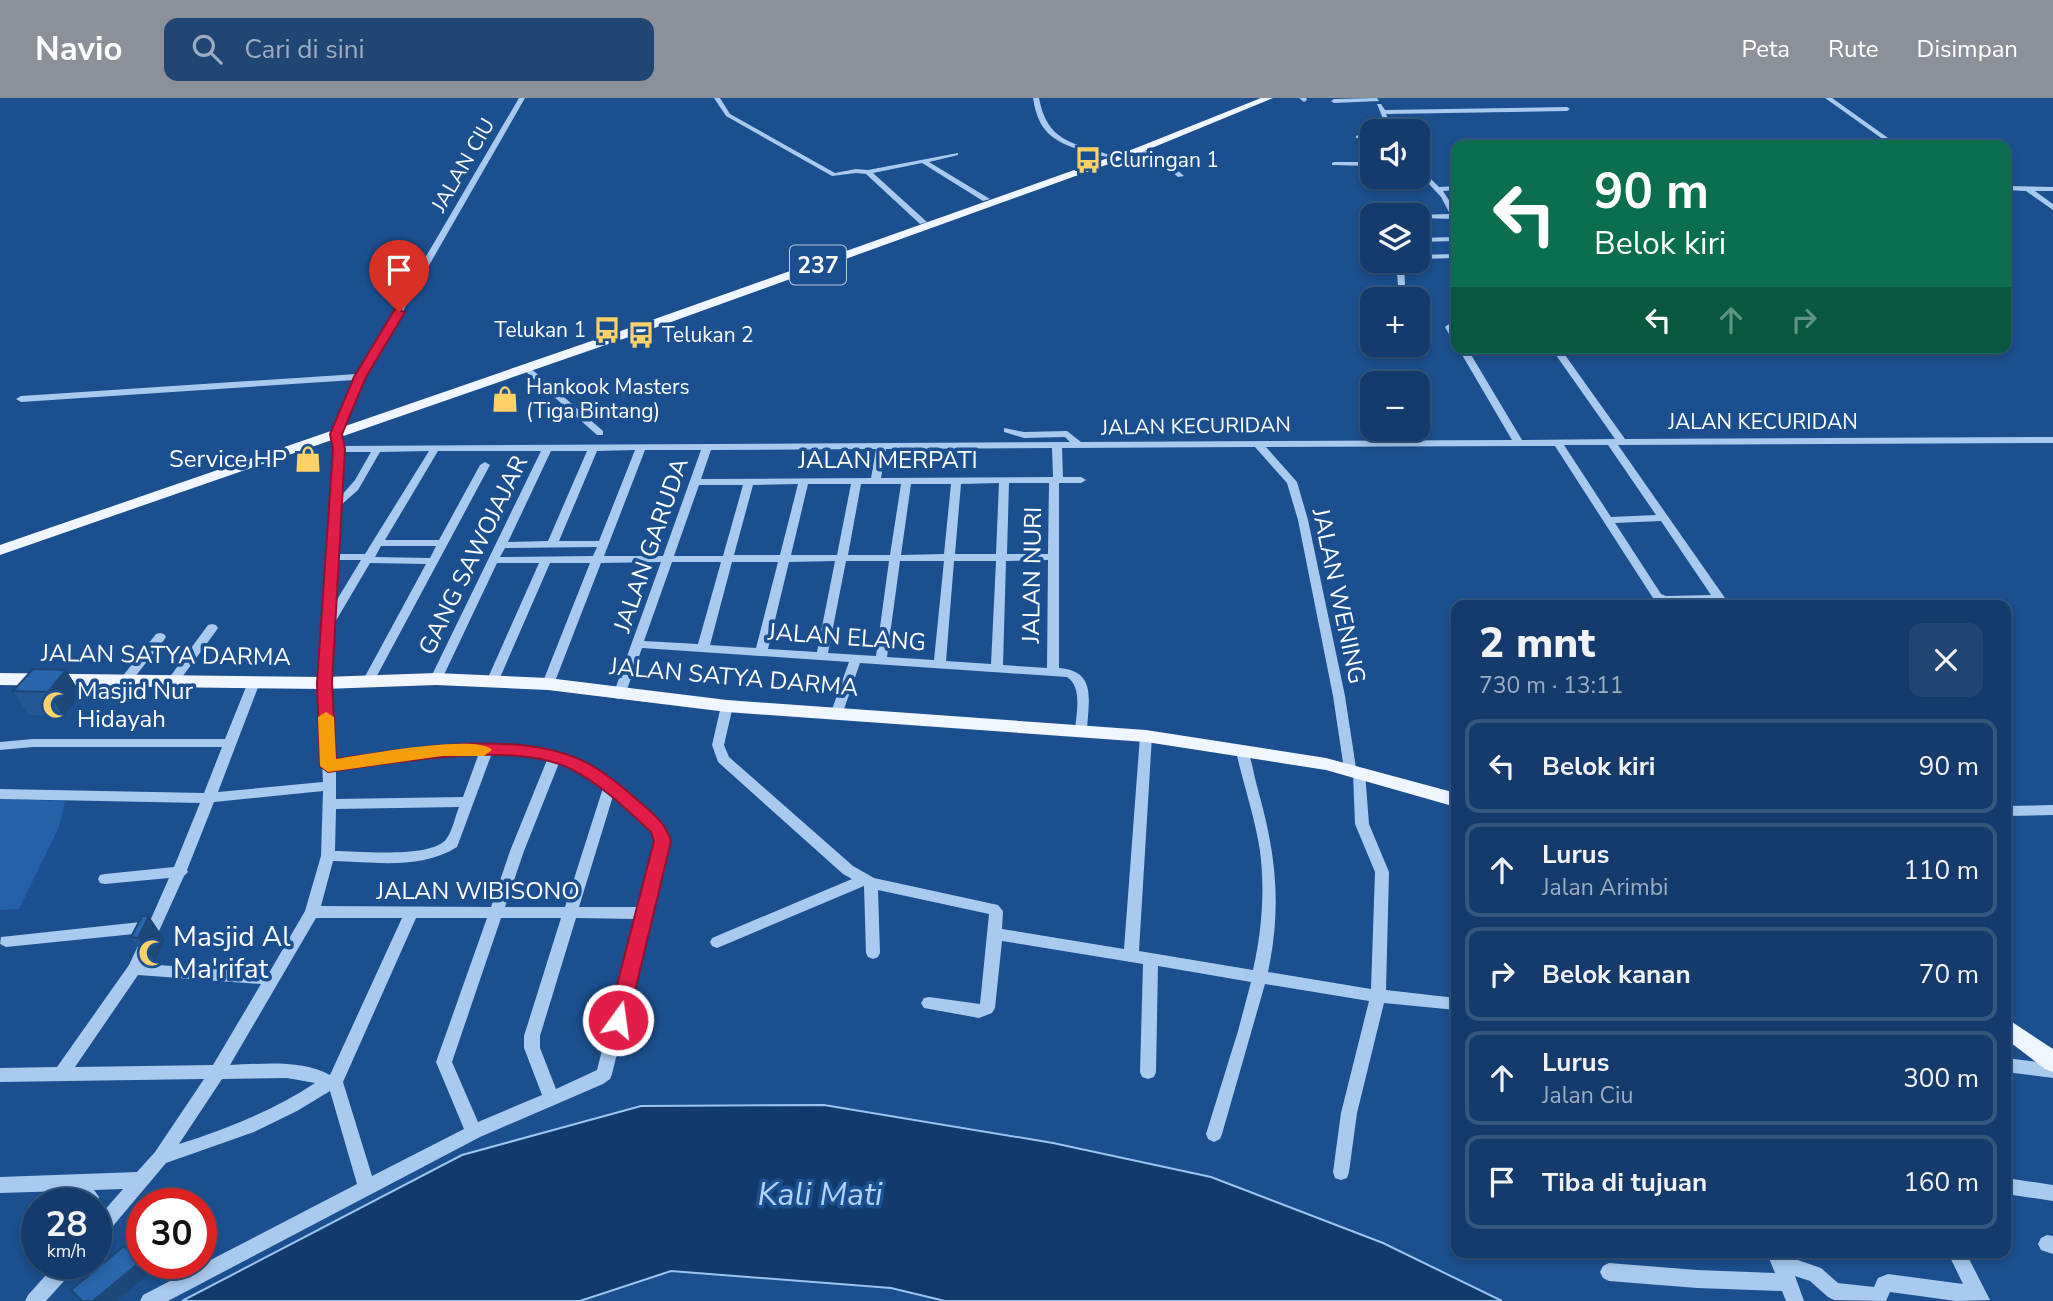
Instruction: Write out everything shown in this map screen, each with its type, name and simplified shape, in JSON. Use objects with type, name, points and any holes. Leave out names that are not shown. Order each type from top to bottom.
[{"type":"main road","name":"237","points":[[1083,168],[1254,98]]},
{"type":"main road","name":"237","points":[[0,541],[338,435],[638,326],[1139,150],[1269,98]]},
{"type":"main road","name":"237","points":[[638,326],[986,199],[1060,176]]},
{"type":"main road","name":"237","points":[[0,550],[528,369],[571,350]]},
{"type":"main road","name":"JALAN SATYA DARMA","points":[[0,679],[324,683],[436,679],[548,684],[619,695],[727,706],[1146,736],[1355,771],[1451,799]]},
{"type":"main road","points":[[2011,1031],[2053,1068]]},
{"type":"street","name":"JALAN CIU","points":[[338,435],[360,377],[522,98]]},
{"type":"street","points":[[718,98],[728,115],[834,175],[868,172],[956,154]]},
{"type":"street","points":[[1036,98],[1038,115],[1048,133],[1062,141],[1108,156]]},
{"type":"street","points":[[1828,98],[1888,140]]},
{"type":"street","points":[[1334,101],[1377,99],[1385,119]]},
{"type":"street","points":[[1382,112],[1567,108]]},
{"type":"street","points":[[1139,150],[1163,162],[1180,176]]},
{"type":"street","points":[[925,162],[986,199]]},
{"type":"street","points":[[1334,164],[1360,164]]},
{"type":"street","points":[[868,172],[923,222]]},
{"type":"street","points":[[1430,181],[1451,208]]},
{"type":"street","points":[[1438,189],[1451,188]]},
{"type":"street","points":[[2011,188],[2053,189]]},
{"type":"street","points":[[2028,189],[2053,208]]},
{"type":"street","points":[[1430,216],[1451,216]]},
{"type":"street","points":[[1430,240],[1451,239]]},
{"type":"street","points":[[1430,257],[1451,256]]},
{"type":"street","points":[[1402,273],[1402,285]]},
{"type":"street","points":[[1448,327],[1451,332]]},
{"type":"street","points":[[1466,354],[1519,443]]},
{"type":"street","points":[[1558,443],[1657,596],[1664,600],[1717,600],[1719,596],[1664,518],[1559,354]]},
{"type":"street","points":[[528,369],[600,433]]},
{"type":"street","points":[[21,399],[360,377]]},
{"type":"street","points":[[1007,430],[1024,435],[1067,434],[1079,446]]},
{"type":"street","points":[[112,1215],[161,1157],[219,1070],[312,912],[328,856],[330,786],[324,683],[338,435]]},
{"type":"street","name":"JALAN KECURIDAN","points":[[338,435],[377,449],[2053,440]]},
{"type":"street","name":"JALAN WENING","points":[[1258,444],[1286,472],[1292,482],[1303,520],[1355,771],[1362,824],[1382,872],[1378,996],[1349,1113],[1341,1172]]},
{"type":"street","name":"JALAN NURI","points":[[1053,671],[1057,446]]},
{"type":"street","points":[[876,481],[881,447]]},
{"type":"street","points":[[552,544],[593,448]]},
{"type":"street","points":[[548,684],[641,448]]},
{"type":"street","name":"JALAN GARUDA","points":[[619,695],[707,448]]},
{"type":"street","points":[[335,504],[342,501],[352,489],[377,449]]},
{"type":"street","points":[[328,623],[435,449]]},
{"type":"street","name":"GANG SAWOJAJAR","points":[[436,679],[547,449]]},
{"type":"street","points":[[368,682],[485,465]]},
{"type":"street","points":[[997,668],[1004,480]]},
{"type":"street","name":"JALAN MERPATI","points":[[695,482],[1081,480]]},
{"type":"street","points":[[822,656],[856,481]]},
{"type":"street","points":[[881,660],[906,481]]},
{"type":"street","points":[[940,664],[956,481]]},
{"type":"street","points":[[704,648],[749,482]]},
{"type":"street","points":[[761,652],[804,482]]},
{"type":"street","points":[[1608,520],[1664,518]]},
{"type":"street","points":[[379,543],[444,543]]},
{"type":"street","points":[[501,545],[604,544]]},
{"type":"street","points":[[331,557],[434,561]]},
{"type":"street","points":[[494,560],[1054,557]]},
{"type":"street","points":[[493,680],[546,560]]},
{"type":"street","points":[[173,681],[212,628]]},
{"type":"street","points":[[126,680],[160,637]]},
{"type":"street","name":"JALAN ELANG","points":[[638,644],[1053,671]]},
{"type":"street","points":[[837,712],[856,658]]},
{"type":"street","points":[[1053,671],[1076,675],[1081,682],[1081,731]]},
{"type":"street","points":[[62,1073],[134,969],[156,927],[181,872],[207,798],[254,682]]},
{"type":"street","points":[[727,706],[718,745],[723,759],[848,870],[867,882],[996,911],[987,1008],[979,1012],[929,1003]]},
{"type":"street","points":[[1131,955],[1146,736]]},
{"type":"street","points":[[0,746],[33,743],[229,743]]},
{"type":"street","points":[[149,1301],[474,1132],[604,1074],[663,841],[662,834],[610,786],[576,765],[555,757],[488,750],[442,750],[328,766]]},
{"type":"street","points":[[328,856],[407,856],[434,854],[445,850],[452,843],[488,750]]},
{"type":"street","points":[[1214,1134],[1260,977],[1269,918],[1267,854],[1242,751]]},
{"type":"street","points":[[474,1132],[444,1062],[495,914],[555,757]]},
{"type":"street","points":[[0,794],[207,798],[330,786]]},
{"type":"street","points":[[551,1098],[531,1043],[610,786]]},
{"type":"street","points":[[329,804],[467,802]]},
{"type":"street","points":[[2011,811],[2053,810]]},
{"type":"street","points":[[106,879],[181,872]]},
{"type":"street","points":[[717,942],[867,882]]},
{"type":"street","points":[[867,882],[873,953]]},
{"type":"street","name":"JALAN WIBISONO","points":[[312,912],[645,913]]},
{"type":"street","points":[[161,1157],[198,1147],[292,1105],[332,1083],[411,914]]},
{"type":"street","points":[[6,941],[156,927]]},
{"type":"street","points":[[995,934],[1378,996],[1451,1003]]},
{"type":"street","points":[[1148,1072],[1151,958]]},
{"type":"street","points":[[134,969],[273,979]]},
{"type":"street","points":[[2011,1065],[2053,1068]]},
{"type":"street","points":[[0,1075],[219,1070],[303,1072],[332,1083]]},
{"type":"street","points":[[332,1083],[366,1186]]},
{"type":"street","points":[[0,1185],[143,1180]]},
{"type":"street","points":[[60,1182],[78,1188]]},
{"type":"street","points":[[2011,1187],[2053,1193]]},
{"type":"street","points":[[1778,1258],[1815,1274],[1834,1291],[1880,1297],[1884,1284],[1888,1283],[1980,1298]]},
{"type":"street","points":[[1778,1258],[1795,1301]]},
{"type":"street","points":[[1960,1258],[1980,1298]]},
{"type":"street","points":[[1609,1272],[1788,1282]]},
{"type":"street","points":[[34,1301],[54,1279]]},
{"type":"shaded area","points":[[0,799],[65,801],[59,827],[19,909],[0,910]]},
{"type":"water","name":"Kali Mati","points":[[824,1105],[1053,1143],[1211,1177],[1383,1243],[1502,1301],[945,1301],[891,1288],[671,1271],[580,1301],[182,1301],[462,1155],[641,1106]]},
{"type":"building","points":[[33,669],[66,670],[48,692],[13,691]]},
{"type":"building","points":[[142,916],[149,916],[138,938],[131,937]]},
{"type":"building","points":[[124,1246],[126,1248],[126,1274],[93,1301],[82,1301],[71,1290],[84,1279],[112,1279],[112,1256]]},
{"type":"slow traffic","points":[[326,717],[328,766],[442,750],[484,750]]},
{"type":"place","name":"Cluringan 1","points":[[1088,160]]},
{"type":"place","name":"Telukan 1","points":[[607,330]]},
{"type":"place","name":"Telukan 2","points":[[641,335]]},
{"type":"place","name":"Hankook Masters (Tiga Bintang)","points":[[505,399]]},
{"type":"place","name":"Service HP","points":[[308,459]]},
{"type":"place","name":"Masjid Nur Hidayah","points":[[56,705]]},
{"type":"place","name":"Masjid Al Ma'rifat","points":[[152,953]]},
{"type":"route","points":[[399,312],[360,377],[336,434],[339,449],[324,683],[328,766],[442,750],[535,753],[576,765],[610,786],[658,828],[663,841],[618,1020]]}]
